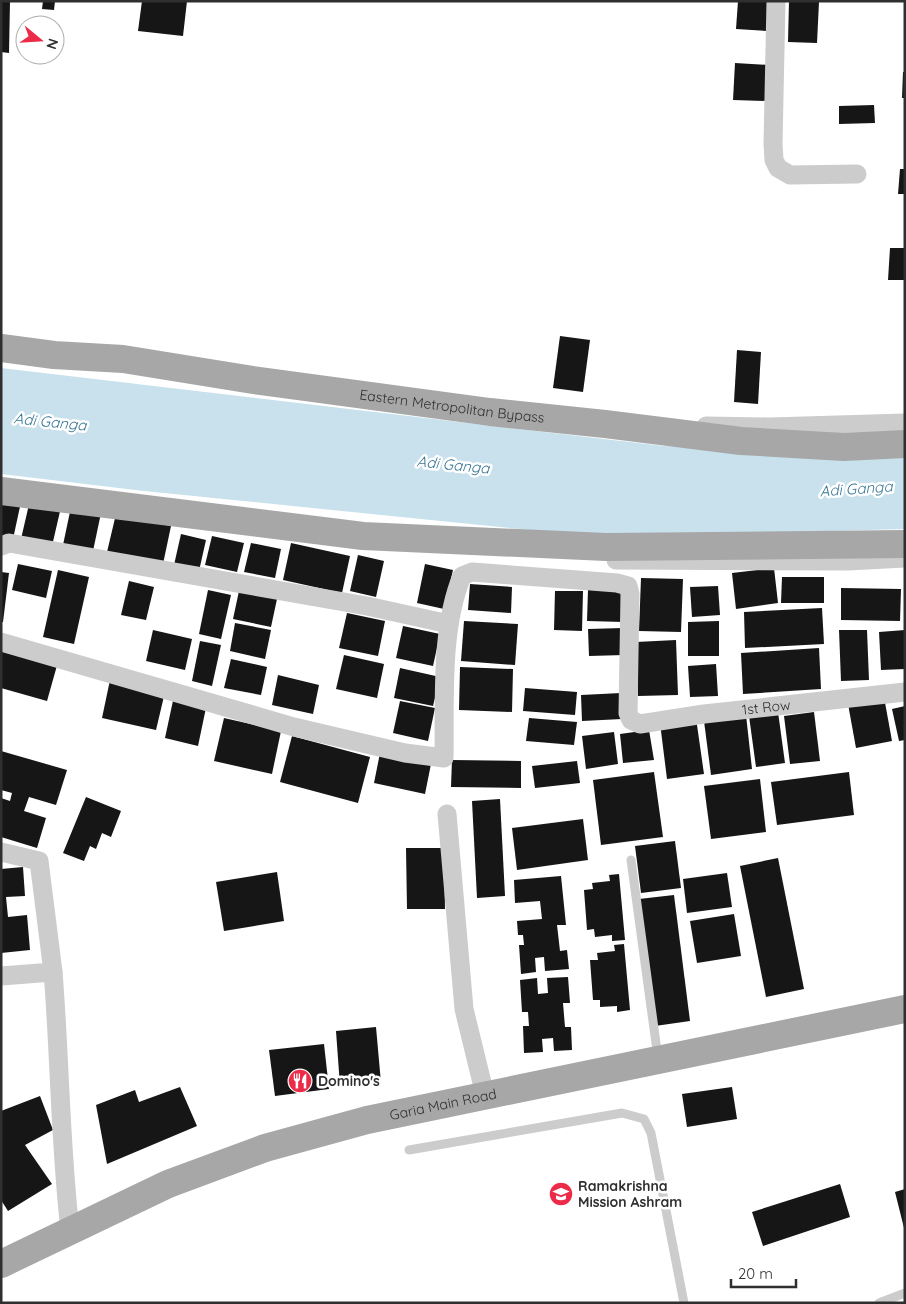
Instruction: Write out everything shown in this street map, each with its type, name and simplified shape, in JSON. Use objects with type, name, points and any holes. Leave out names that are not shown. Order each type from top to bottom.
[{"type":"main road","name":"Eastern Metropolitan Bypass","points":[[1,348],[54,355],[123,359],[192,371],[490,412],[741,441],[834,447],[905,444]]},
{"type":"main road","points":[[1,491],[363,536],[606,547],[905,544]]},
{"type":"main road","name":"Garia Main Road","points":[[1,1264],[168,1184],[265,1148],[367,1120],[905,1009]]},
{"type":"street","points":[[776,1],[774,160],[778,168],[790,175],[857,174]]},
{"type":"street","points":[[647,429],[905,423]]},
{"type":"street","points":[[1,546],[9,542],[367,606],[449,624],[444,758],[405,754],[294,727],[1,642]]},
{"type":"street","points":[[566,545],[604,560],[848,561],[905,558]]},
{"type":"street","name":"1st Row","points":[[449,624],[458,587],[462,576],[467,574],[482,573],[625,584],[628,586],[630,594],[628,713],[631,720],[640,724],[704,714],[905,692]]},
{"type":"street","points":[[447,814],[464,1010],[485,1096]]},
{"type":"street","points":[[1,852],[39,861],[57,1029],[66,1198],[70,1230]]},
{"type":"street","points":[[1,976],[52,972]]},
{"type":"lane","points":[[631,860],[658,1060]]},
{"type":"lane","points":[[410,1150],[622,1113],[644,1119],[651,1133],[684,1303]]},
{"type":"lane","points":[[879,1303],[905,1293]]},
{"type":"water","name":"Adi Ganga","points":[[1,368],[664,446],[905,455],[905,529],[599,537],[144,491],[1,474]]},
{"type":"building","points":[[1,1],[10,1],[9,53],[1,52]]},
{"type":"building","points":[[43,1],[55,1],[54,10],[42,9]]},
{"type":"building","points":[[142,1],[187,1],[183,36],[138,31]]},
{"type":"building","points":[[738,1],[769,1],[767,31],[736,29]]},
{"type":"building","points":[[789,1],[819,2],[817,43],[788,42]]},
{"type":"building","points":[[735,63],[769,65],[767,101],[733,100]]},
{"type":"building","points":[[903,72],[905,72],[905,98],[902,98]]},
{"type":"building","points":[[874,105],[875,123],[839,124],[839,106]]},
{"type":"building","points":[[900,169],[905,169],[905,194],[898,194]]},
{"type":"building","points":[[890,248],[905,248],[905,280],[888,280]]},
{"type":"building","points":[[560,336],[590,340],[583,392],[553,388]]},
{"type":"building","points":[[737,350],[761,352],[758,404],[734,402]]},
{"type":"building","points":[[1,498],[21,502],[13,539],[1,537]]},
{"type":"building","points":[[30,500],[61,507],[52,546],[21,539]]},
{"type":"building","points":[[71,507],[101,513],[93,551],[63,545]]},
{"type":"building","points":[[116,514],[171,526],[163,564],[107,552]]},
{"type":"building","points":[[181,534],[206,540],[199,571],[174,565]]},
{"type":"building","points":[[212,536],[244,543],[237,572],[205,565]]},
{"type":"building","points":[[251,543],[281,549],[275,578],[244,572]]},
{"type":"building","points":[[291,543],[350,556],[342,593],[283,580]]},
{"type":"building","points":[[358,555],[384,561],[376,597],[350,591]]},
{"type":"building","points":[[18,564],[52,571],[46,598],[12,590]]},
{"type":"building","points":[[425,564],[453,570],[444,609],[417,603]]},
{"type":"building","points":[[774,568],[778,603],[736,609],[732,573]]},
{"type":"building","points":[[58,570],[89,577],[74,644],[43,637]]},
{"type":"building","points":[[1,572],[9,573],[3,622],[1,622]]},
{"type":"building","points":[[782,577],[824,577],[824,603],[781,603]]},
{"type":"building","points":[[641,578],[683,579],[681,632],[639,631]]},
{"type":"building","points":[[129,581],[154,587],[146,620],[121,615]]},
{"type":"building","points":[[470,584],[512,587],[511,613],[468,610]]},
{"type":"building","points":[[718,586],[720,615],[692,617],[690,587]]},
{"type":"building","points":[[841,588],[901,589],[900,621],[841,620]]},
{"type":"building","points":[[208,590],[231,595],[221,639],[199,634]]},
{"type":"building","points":[[588,590],[625,590],[624,622],[587,621]]},
{"type":"building","points":[[239,591],[277,599],[271,627],[233,619]]},
{"type":"building","points":[[555,591],[583,591],[582,631],[554,630]]},
{"type":"building","points":[[822,608],[824,644],[745,648],[744,612]]},
{"type":"building","points":[[347,613],[385,621],[378,656],[339,648]]},
{"type":"building","points":[[464,621],[518,624],[515,665],[461,661]]},
{"type":"building","points":[[719,621],[719,656],[688,656],[688,622]]},
{"type":"building","points":[[235,623],[271,630],[265,659],[230,651]]},
{"type":"building","points":[[403,626],[440,634],[433,666],[396,658]]},
{"type":"building","points":[[623,628],[624,655],[589,656],[588,629]]},
{"type":"building","points":[[153,630],[192,639],[185,670],[146,661]]},
{"type":"building","points":[[839,630],[867,630],[869,680],[841,681]]},
{"type":"building","points":[[905,630],[905,669],[881,670],[879,632]]},
{"type":"building","points":[[676,640],[678,695],[638,696],[636,642]]},
{"type":"building","points":[[200,641],[221,645],[212,686],[192,681]]},
{"type":"building","points":[[1,646],[58,662],[47,701],[1,688]]},
{"type":"building","points":[[819,648],[821,689],[743,694],[741,653]]},
{"type":"building","points":[[344,655],[384,664],[377,698],[336,689]]},
{"type":"building","points":[[231,659],[267,667],[261,695],[224,688]]},
{"type":"building","points":[[716,664],[718,696],[690,697],[688,666]]},
{"type":"building","points":[[460,667],[513,669],[512,712],[459,710]]},
{"type":"building","points":[[400,668],[440,677],[433,706],[394,698]]},
{"type":"building","points":[[278,675],[319,685],[313,714],[272,705]]},
{"type":"building","points":[[110,680],[165,692],[156,730],[102,718]]},
{"type":"building","points":[[525,688],[577,692],[575,715],[523,711]]},
{"type":"building","points":[[621,693],[622,719],[582,721],[581,695]]},
{"type":"building","points":[[174,696],[207,703],[198,746],[165,738]]},
{"type":"building","points":[[884,697],[892,741],[856,748],[848,704]]},
{"type":"building","points":[[400,701],[435,708],[428,741],[393,733]]},
{"type":"building","points":[[905,706],[905,740],[899,741],[892,709]]},
{"type":"building","points":[[778,712],[785,763],[756,767],[749,716]]},
{"type":"building","points":[[814,712],[820,761],[790,764],[784,716]]},
{"type":"building","points":[[746,715],[752,769],[711,775],[704,721]]},
{"type":"building","points":[[224,718],[281,731],[272,774],[214,761]]},
{"type":"building","points":[[529,718],[577,722],[574,745],[526,741]]},
{"type":"building","points":[[696,718],[704,774],[667,779],[660,723]]},
{"type":"building","points":[[649,730],[654,760],[623,763],[620,734]]},
{"type":"building","points":[[614,732],[618,764],[586,769],[582,736]]},
{"type":"building","points":[[292,736],[370,757],[358,803],[280,782]]},
{"type":"building","points":[[1,751],[67,770],[56,805],[29,797],[24,811],[46,818],[37,848],[1,837],[1,798],[10,801],[12,793],[1,790]]},
{"type":"building","points":[[380,753],[431,764],[425,794],[374,783]]},
{"type":"building","points":[[452,760],[521,761],[521,788],[451,787]]},
{"type":"building","points":[[577,761],[580,783],[535,788],[532,766]]},
{"type":"building","points":[[654,772],[663,837],[601,845],[593,780]]},
{"type":"building","points":[[849,772],[854,815],[777,825],[771,782]]},
{"type":"building","points":[[760,779],[766,832],[711,839],[704,786]]},
{"type":"building","points":[[86,797],[121,811],[111,837],[102,833],[96,849],[90,846],[84,861],[63,853]]},
{"type":"building","points":[[500,799],[505,896],[477,898],[472,801]]},
{"type":"building","points":[[583,819],[588,860],[517,870],[512,828]]},
{"type":"building","points":[[675,841],[681,888],[641,893],[635,846]]},
{"type":"building","points":[[406,848],[444,848],[445,909],[407,909]]},
{"type":"building","points":[[778,858],[804,989],[766,997],[740,866]]},
{"type":"building","points":[[23,867],[25,896],[6,897],[8,917],[27,915],[30,950],[1,953],[1,869]]},
{"type":"building","points":[[277,872],[284,921],[224,931],[216,882]]},
{"type":"building","points":[[727,873],[732,907],[687,913],[683,879]]},
{"type":"building","points":[[619,874],[625,940],[612,941],[612,935],[595,937],[594,929],[587,930],[584,890],[593,889],[592,883],[610,881],[609,875]]},
{"type":"building","points":[[561,876],[566,925],[557,925],[560,951],[567,950],[569,969],[545,971],[544,957],[535,958],[536,972],[521,974],[519,945],[524,945],[523,935],[518,935],[517,921],[542,919],[540,901],[515,903],[514,880]]},
{"type":"building","points":[[674,895],[690,1021],[655,1026],[639,899]]},
{"type":"building","points":[[734,914],[741,956],[697,963],[690,921]]},
{"type":"building","points":[[624,944],[630,1010],[617,1012],[617,1006],[600,1007],[600,1000],[593,1000],[590,960],[598,960],[597,953],[615,951],[614,945]]},
{"type":"building","points":[[568,977],[570,1003],[563,1003],[565,1027],[571,1027],[572,1050],[554,1051],[553,1038],[542,1039],[543,1052],[524,1053],[523,1026],[529,1026],[528,1012],[522,1012],[520,980],[537,978],[538,994],[548,993],[547,978]]},
{"type":"building","points":[[376,1027],[381,1083],[340,1086],[336,1031]]},
{"type":"building","points":[[324,1044],[329,1089],[275,1096],[269,1050]]},
{"type":"building","points":[[180,1087],[197,1126],[107,1164],[96,1105],[135,1090],[139,1102]]},
{"type":"building","points":[[732,1087],[737,1119],[687,1127],[682,1094]]},
{"type":"building","points":[[40,1096],[53,1130],[25,1145],[52,1184],[8,1211],[1,1200],[1,1111]]},
{"type":"building","points":[[840,1184],[850,1217],[763,1246],[752,1212]]},
{"type":"building","points":[[905,1189],[905,1228],[904,1228],[895,1192]]},
{"type":"place","name":"Domino's","points":[[300,1081]]},
{"type":"place","name":"Ramakrishna Mission Ashram","points":[[561,1194]]}]
